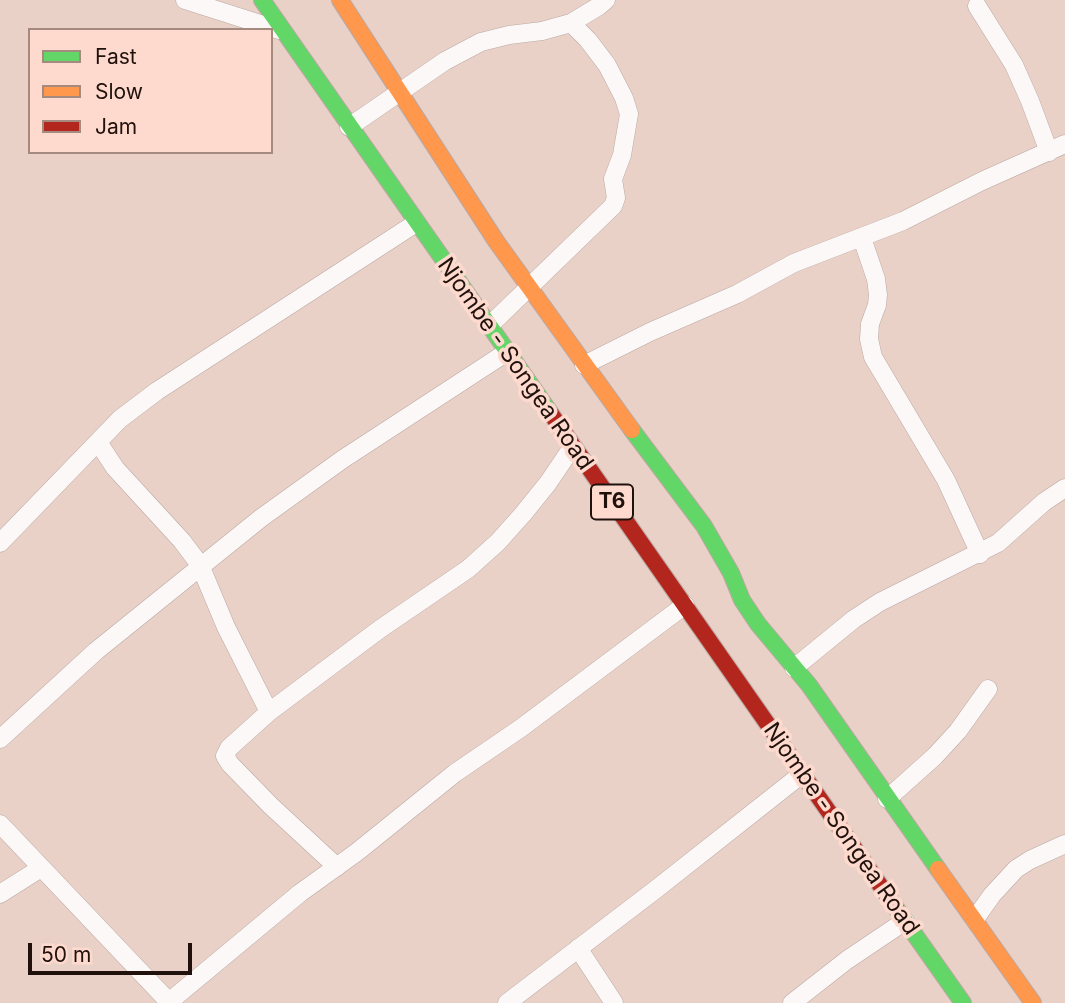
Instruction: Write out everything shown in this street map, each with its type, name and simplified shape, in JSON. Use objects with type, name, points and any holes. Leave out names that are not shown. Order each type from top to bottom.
[{"type":"main road","points":[[340,0],[530,287],[584,365],[704,526],[731,573],[742,600],[809,685],[1033,1003]]},
{"type":"main road","name":"Njombe - Songea Road","points":[[267,2],[282,31],[962,1003]]},
{"type":"street","points":[[185,0],[273,28]]},
{"type":"street","points":[[349,127],[445,61],[481,42],[571,23],[606,0]]},
{"type":"street","points":[[584,365],[650,332],[737,294],[794,264],[903,221],[982,181],[1057,148],[1030,101],[1014,65],[976,6]]},
{"type":"street","points":[[489,326],[613,206],[616,198],[613,179],[622,155],[629,114],[607,65],[589,40],[571,23]]},
{"type":"street","points":[[273,28],[282,31]]},
{"type":"street","points":[[0,543],[120,419],[157,391],[416,223]]},
{"type":"street","points":[[862,237],[876,279],[878,295],[870,324],[869,339],[873,357],[946,480],[980,554]]},
{"type":"street","points":[[0,739],[96,651],[261,518],[343,459],[507,352]]},
{"type":"street","points":[[98,442],[115,468],[182,541],[200,565],[226,627],[270,712]]},
{"type":"street","points":[[337,867],[271,806],[225,756],[229,748],[270,712],[380,629],[468,569],[498,542],[523,514],[573,446]]},
{"type":"street","points":[[794,668],[854,619],[880,603],[998,543],[1044,502],[1065,488]]},
{"type":"street","points":[[0,824],[170,1002],[300,893],[337,867],[455,772],[522,728],[685,606]]},
{"type":"street","points":[[887,799],[935,756],[958,731],[988,689]]},
{"type":"street","points":[[507,1003],[802,774]]},
{"type":"street","points":[[975,919],[1016,869],[1065,844]]},
{"type":"street","points":[[0,894],[41,869]]},
{"type":"street","points":[[792,1003],[847,960],[905,921]]},
{"type":"street","points":[[578,948],[614,1003]]},
{"type":"traffic: fast","points":[[262,0],[549,411]]},
{"type":"traffic: fast","points":[[632,430],[704,526],[731,573],[742,600],[758,624],[809,685],[938,869]]},
{"type":"traffic: fast","points":[[896,908],[963,1003]]},
{"type":"traffic: slow","points":[[340,0],[496,241],[632,430]]},
{"type":"traffic: slow","points":[[938,869],[1033,1003]]},
{"type":"traffic: jam","points":[[549,411],[896,908]]}]
